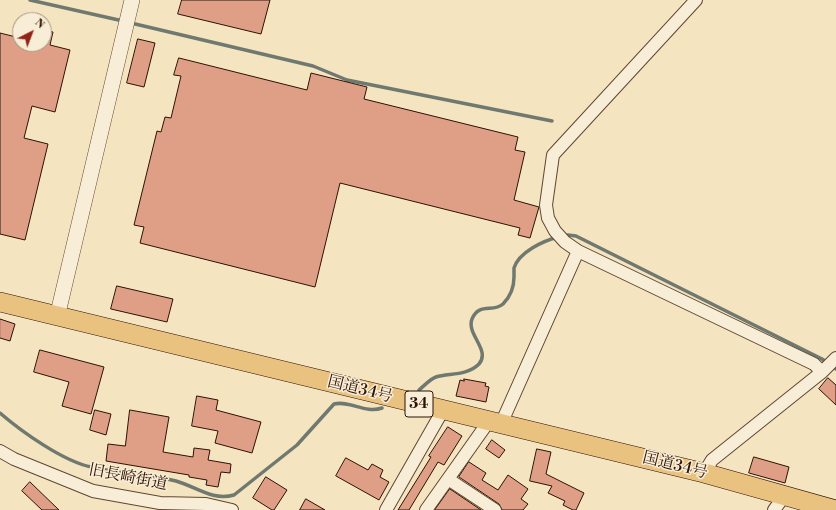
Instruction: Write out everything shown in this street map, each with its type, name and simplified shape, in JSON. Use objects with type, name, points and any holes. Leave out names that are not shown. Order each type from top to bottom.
[{"type":"highway","name":"国道34号","points":[[0,302],[704,473],[836,510]]},
{"type":"street","points":[[57,317],[132,0]]},
{"type":"street","points":[[696,0],[553,155],[546,205],[548,218],[555,230],[565,242],[578,251],[814,364],[822,372]]},
{"type":"street","points":[[426,510],[448,479],[495,422],[578,251]]},
{"type":"street","points":[[704,473],[712,460],[822,372],[836,358]]},
{"type":"street","points":[[386,510],[443,410]]},
{"type":"street","name":"旧長崎街道","points":[[0,451],[14,459],[93,491],[160,503],[232,510]]},
{"type":"street","points":[[448,479],[495,510]]},
{"type":"street","points":[[774,510],[785,495]]},
{"type":"building","points":[[182,0],[270,0],[261,34],[178,14]]},
{"type":"building","points":[[0,33],[12,36],[12,52],[52,52],[52,46],[70,50],[55,112],[32,106],[24,138],[48,144],[25,240],[0,234]]},
{"type":"building","points":[[138,39],[155,43],[144,87],[127,83]]},
{"type":"building","points":[[179,58],[307,90],[311,73],[367,87],[364,99],[518,137],[515,150],[525,152],[514,200],[539,207],[530,238],[518,235],[520,228],[340,183],[315,287],[140,243],[144,227],[134,225],[157,131],[161,132],[165,117],[171,118],[181,76],[174,75]]},
{"type":"building","points":[[117,286],[173,299],[167,322],[111,309]]},
{"type":"building","points":[[0,319],[15,324],[10,341],[0,338]]},
{"type":"building","points":[[40,350],[104,367],[91,414],[62,406],[69,382],[34,372]]},
{"type":"building","points":[[828,378],[836,385],[836,405],[819,389]]},
{"type":"building","points":[[464,379],[486,383],[485,386],[489,387],[486,402],[456,396],[460,380],[464,381]]},
{"type":"building","points":[[197,396],[218,400],[216,410],[261,422],[252,453],[215,443],[218,431],[192,426]]},
{"type":"building","points":[[95,410],[111,414],[106,435],[90,430]]},
{"type":"building","points":[[130,410],[169,417],[163,452],[193,457],[194,448],[210,450],[208,460],[231,464],[230,473],[221,472],[218,487],[206,485],[207,480],[189,477],[189,475],[106,461],[108,444],[125,446]]},
{"type":"building","points":[[448,427],[462,436],[444,465],[438,462],[409,510],[398,510],[431,457],[429,456]]},
{"type":"building","points":[[492,440],[505,450],[499,458],[486,449]]},
{"type":"building","points":[[537,449],[551,452],[546,474],[584,493],[576,510],[563,505],[565,501],[548,493],[552,486],[530,481]]},
{"type":"building","points":[[754,457],[789,467],[785,483],[749,473]]},
{"type":"building","points":[[346,458],[368,470],[372,464],[383,470],[380,477],[389,482],[379,500],[336,476]]},
{"type":"building","points":[[469,462],[486,473],[482,480],[498,490],[508,475],[528,489],[521,499],[528,504],[523,510],[502,510],[499,504],[459,477]]},
{"type":"building","points":[[266,477],[287,490],[274,510],[253,498]]},
{"type":"building","points":[[30,482],[59,510],[42,510],[22,491]]},
{"type":"building","points":[[450,489],[481,510],[435,510]]},
{"type":"building","points":[[306,499],[325,510],[300,510]]},
{"type":"waterway","points":[[30,0],[123,21]]},
{"type":"waterway","points":[[131,23],[313,66],[347,80],[552,121]]},
{"type":"waterway","points":[[564,236],[576,236],[822,359],[836,369]]},
{"type":"waterway","points":[[419,390],[434,378],[469,371],[479,364],[482,359],[482,353],[471,325],[475,314],[482,309],[495,308],[503,304],[512,292],[514,268],[521,257],[539,244],[558,237]]},
{"type":"waterway","points":[[0,413],[43,445],[80,464],[112,471],[176,481],[212,495],[226,496],[234,495],[297,445],[334,404],[340,403],[370,409],[382,408]]}]
